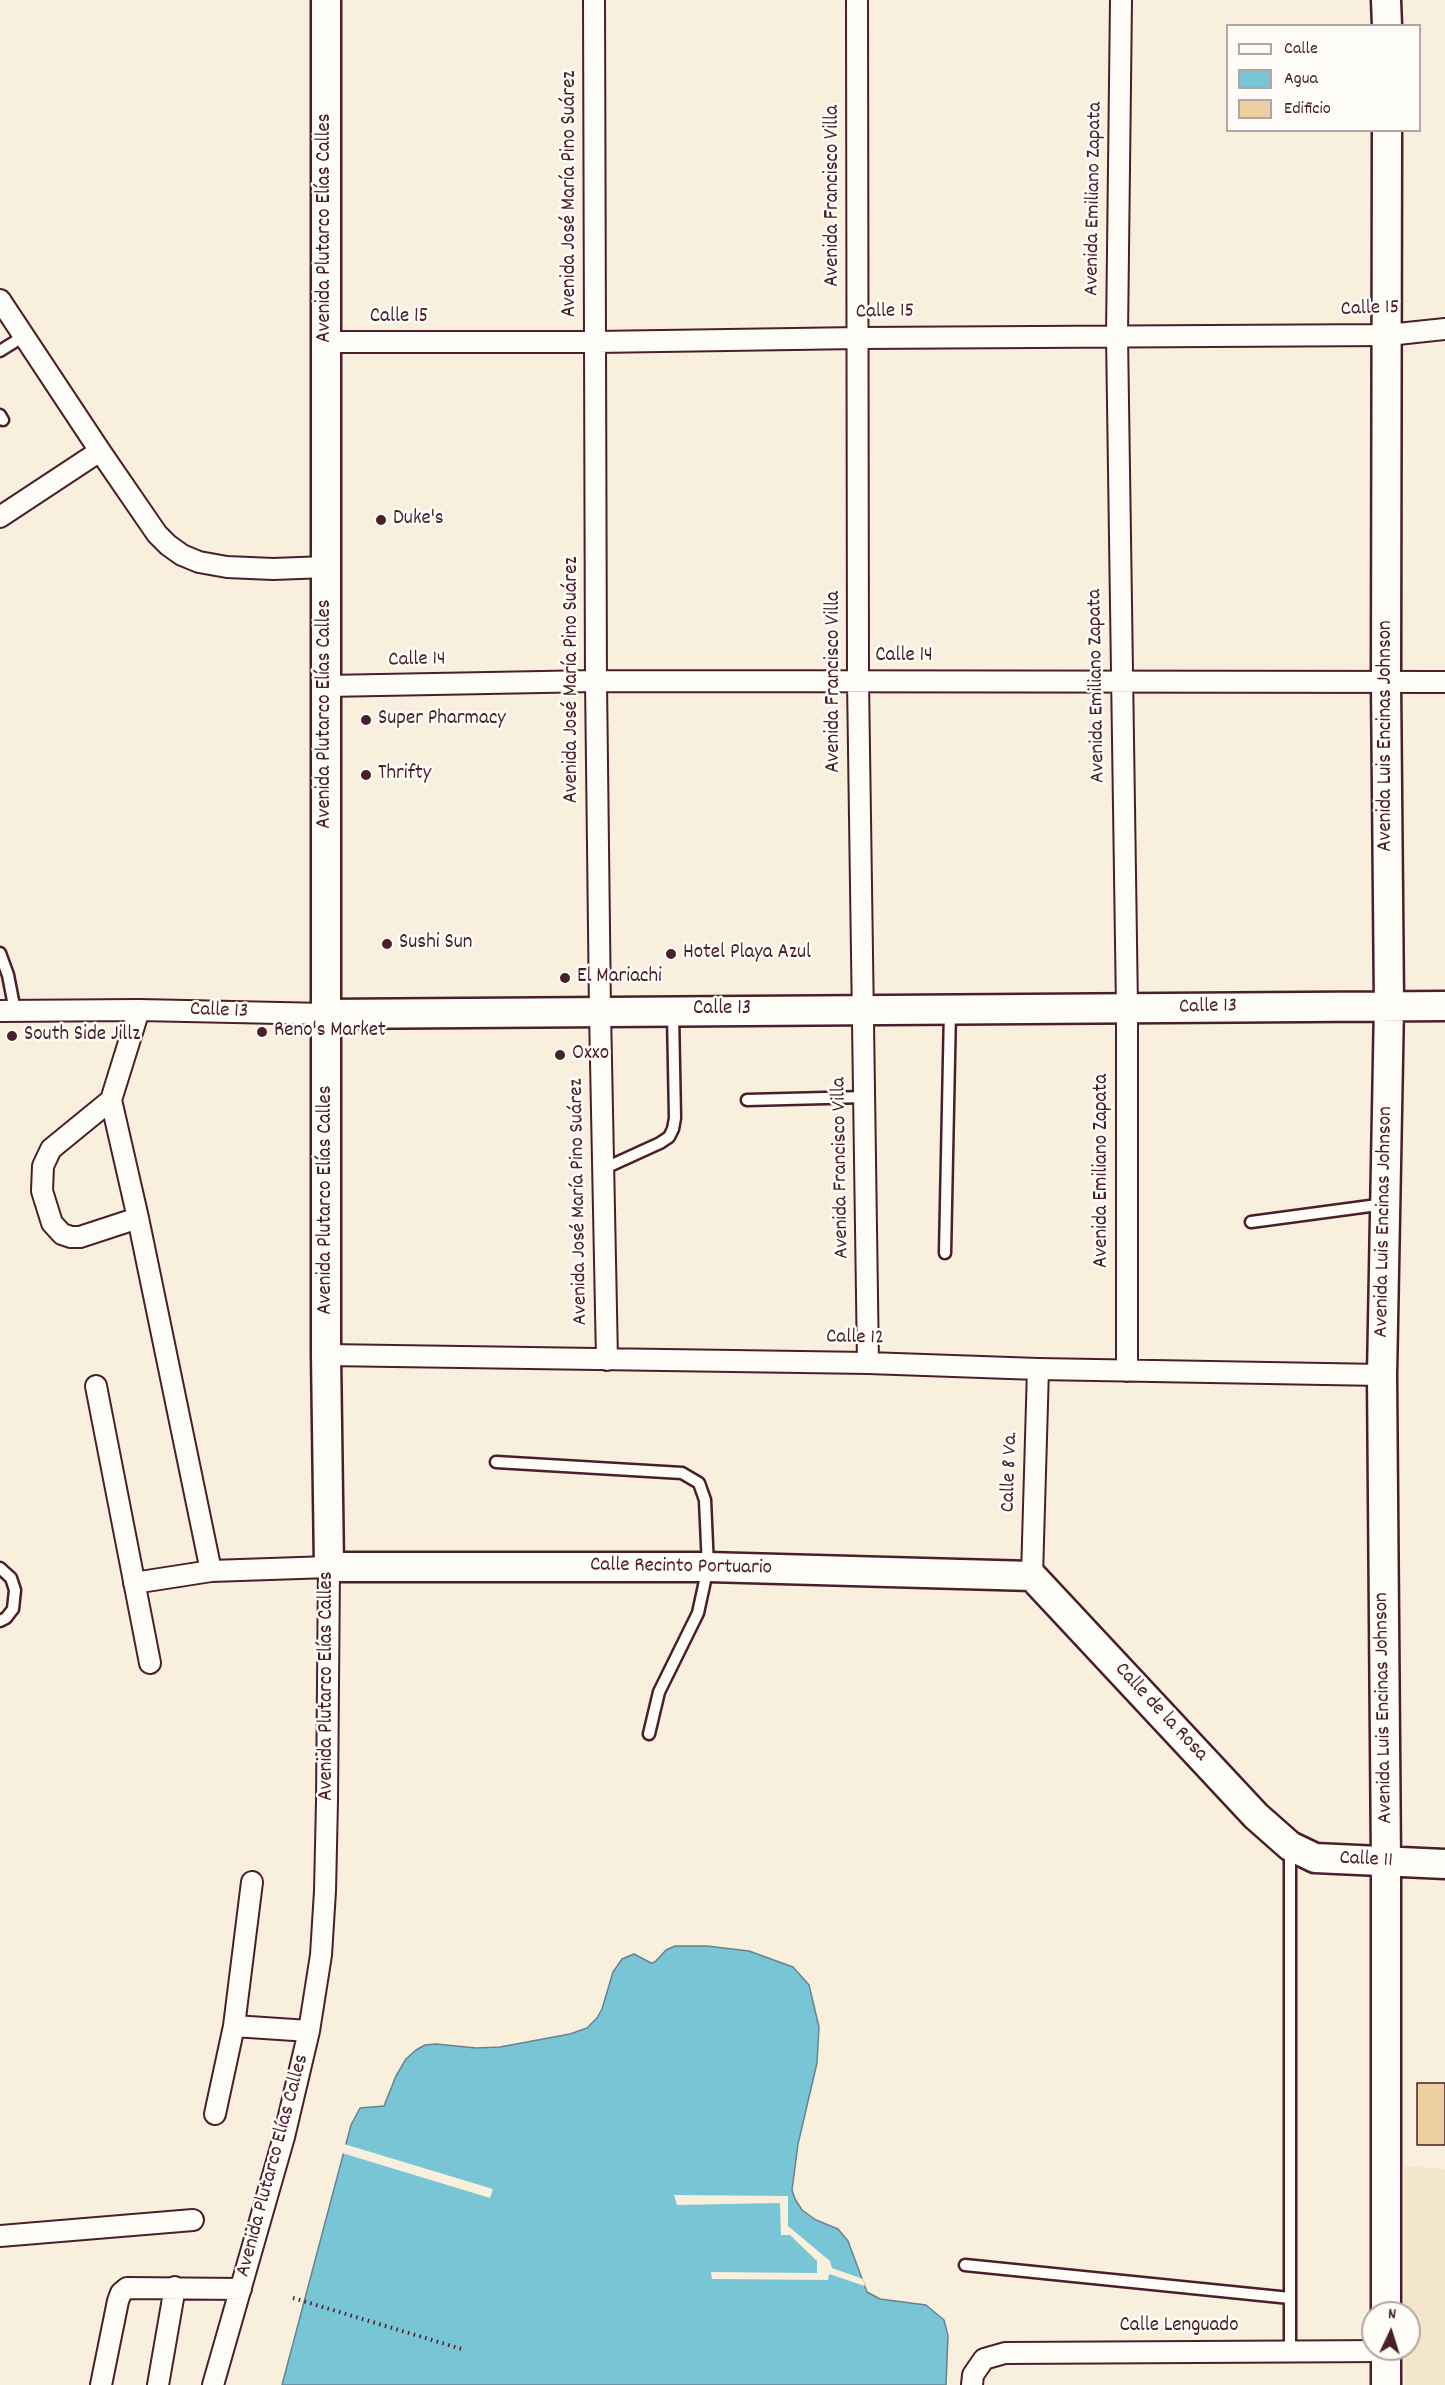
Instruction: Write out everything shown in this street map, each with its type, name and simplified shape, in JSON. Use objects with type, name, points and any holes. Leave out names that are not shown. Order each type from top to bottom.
[{"type":"street","name":"Avenida Plutarco Elías Calles","points":[[210,2382],[241,2289],[284,2137],[309,2031],[321,1954],[325,1892],[329,1567],[326,1355],[326,0]]},
{"type":"street","name":"Avenida José María Pino Suárez","points":[[594,0],[596,681],[607,1360]]},
{"type":"street","name":"Avenida Francisco Villa","points":[[858,0],[858,681],[868,1363]]},
{"type":"street","name":"Avenida Emiliano Zapata","points":[[1121,0],[1117,335],[1127,1009],[1127,1371]]},
{"type":"street","points":[[1386,0],[1387,24]]},
{"type":"street","name":"Avenida Luis Encinas Johnson","points":[[1386,2301],[1386,1863],[1382,1375],[1389,1005],[1386,683],[1387,132]]},
{"type":"street","points":[[0,300],[156,534],[182,555],[199,562],[228,567],[273,569],[326,567]]},
{"type":"street","name":"Calle 15","points":[[325,342],[596,342],[1388,334],[1445,329]]},
{"type":"street","points":[[0,517],[100,451]]},
{"type":"street","name":"Calle 14","points":[[326,686],[596,681],[1445,682]]},
{"type":"street","name":"Calle 13","points":[[7,1011],[139,1010],[327,1014],[1445,1006]]},
{"type":"street","points":[[139,1010],[111,1101],[138,1218],[211,1571]]},
{"type":"street","points":[[111,1101],[51,1149],[43,1166],[42,1191],[52,1223],[56,1229],[71,1237],[80,1237],[138,1218]]},
{"type":"street","name":"Calle 12","points":[[326,1355],[868,1363],[1038,1369],[1382,1375]]},
{"type":"street","name":"Calle 8 Va.","points":[[1032,1576],[1038,1369]]},
{"type":"street","points":[[96,1386],[150,1663]]},
{"type":"street","points":[[134,1582],[211,1571],[329,1567]]},
{"type":"street","name":"Calle Recinto Portuario","points":[[329,1567],[708,1567],[1032,1576]]},
{"type":"street","name":"Calle de la Rosa","points":[[1032,1576],[1256,1816],[1290,1846]]},
{"type":"street","name":"Calle 11","points":[[1290,1846],[1316,1858],[1445,1864]]},
{"type":"street","points":[[215,2114],[234,2026],[252,1882]]},
{"type":"street","points":[[234,2026],[309,2031]]},
{"type":"street","points":[[0,2236],[193,2220]]},
{"type":"street","points":[[100,2385],[118,2301],[127,2288],[241,2289]]},
{"type":"street","points":[[158,2385],[175,2288]]},
{"type":"street","name":"Calle Lenguado","points":[[974,2376],[984,2359],[1005,2353],[1361,2350]]},
{"type":"street","points":[[1386,2361],[1386,2385]]},
{"type":"lane","points":[[0,351],[24,336]]},
{"type":"lane","points":[[0,953],[8,975],[7,1011]]},
{"type":"lane","points":[[945,1253],[950,1009]]},
{"type":"lane","points":[[603,1169],[660,1143],[669,1137],[674,1129],[673,1011]]},
{"type":"lane","points":[[747,1100],[865,1097]]},
{"type":"lane","points":[[1251,1222],[1385,1204]]},
{"type":"lane","points":[[496,1462],[682,1473],[699,1483],[705,1500],[708,1567],[698,1613],[659,1692],[650,1734]]},
{"type":"lane","points":[[0,1568],[11,1578],[15,1590],[13,1609],[6,1618],[0,1621]]},
{"type":"lane","points":[[1290,1846],[1290,2350]]},
{"type":"lane","points":[[965,2265],[1290,2298]]},
{"type":"path","points":[[293,2298],[465,2350]]},
{"type":"shaded area","points":[[1404,2166],[1445,2169],[1445,2385],[1405,2385],[1404,2361],[1421,2361],[1421,2301],[1404,2301]]},
{"type":"water","points":[[675,1946],[707,1946],[749,1951],[793,1967],[809,1985],[819,2027],[817,2063],[798,2144],[792,2190],[795,2199],[802,2210],[816,2220],[838,2229],[848,2241],[867,2292],[880,2299],[926,2305],[944,2320],[948,2336],[946,2385],[282,2385],[351,2125],[360,2108],[384,2106],[396,2076],[406,2059],[425,2045],[500,2047],[570,2034],[587,2028],[602,2009],[613,1972],[622,1959],[634,1954],[651,1963],[655,1962],[666,1950]]},
{"type":"pier","points":[[344,2144],[493,2189],[490,2198],[342,2153]]},
{"type":"pier","points":[[674,2195],[788,2196],[788,2226],[830,2261],[832,2268],[863,2279],[865,2286],[829,2274],[828,2280],[712,2279],[711,2272],[817,2273],[817,2261],[790,2235],[781,2235],[780,2203],[677,2205]]},
{"type":"building","points":[[1417,2083],[1445,2083],[1445,2145],[1417,2145]]},
{"type":"place","name":"Duke's","points":[[381,520]]},
{"type":"place","name":"Super Pharmacy","points":[[366,720]]},
{"type":"place","name":"Thrifty","points":[[366,775]]},
{"type":"place","name":"Sushi Sun","points":[[387,944]]},
{"type":"place","name":"Hotel Playa Azul","points":[[671,954]]},
{"type":"place","name":"El Mariachi","points":[[565,978]]},
{"type":"place","name":"Reno's Market","points":[[262,1032]]},
{"type":"place","name":"South Side Jillz","points":[[12,1036]]},
{"type":"place","name":"Oxxo","points":[[560,1055]]}]
